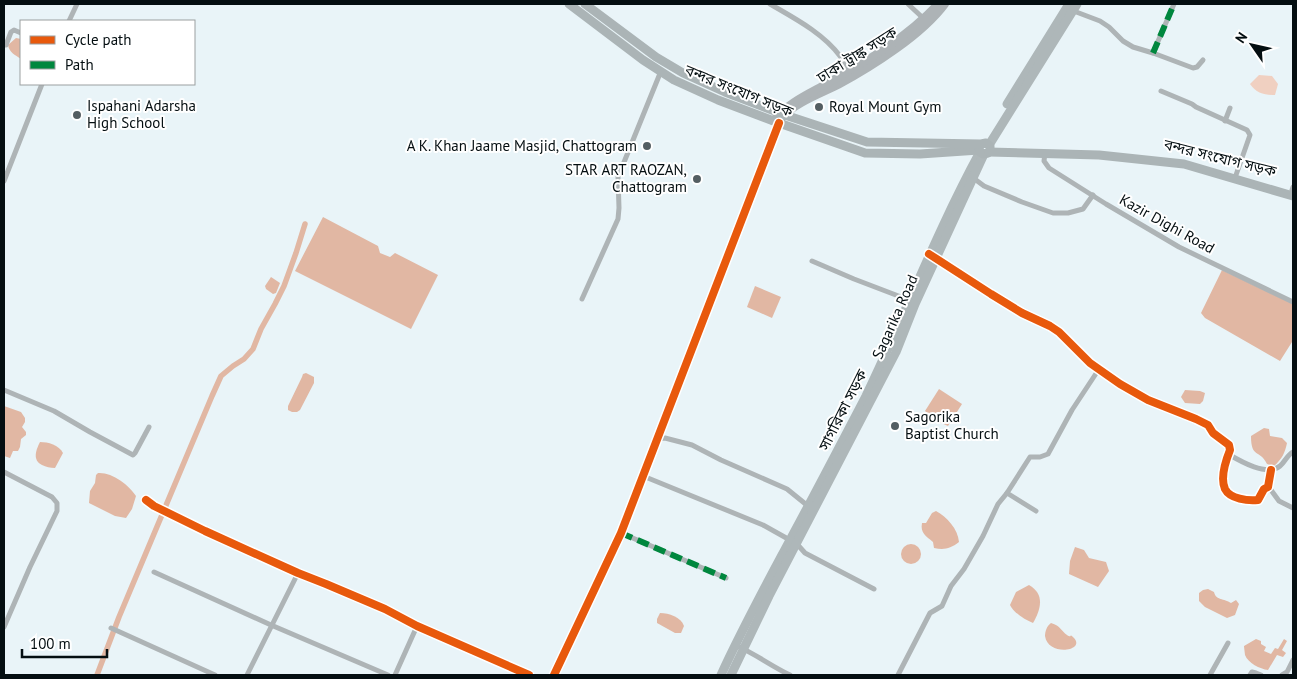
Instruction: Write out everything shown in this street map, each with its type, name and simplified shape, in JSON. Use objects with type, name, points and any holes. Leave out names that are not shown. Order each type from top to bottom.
[{"type":"highway","name":"বন্দর সংযোগ সড়ক","points":[[569,4],[674,80],[718,100],[865,153],[920,154],[984,148],[1089,149],[1177,158],[1293,191]]},
{"type":"highway","name":"বন্দর সংযোগ সড়ক","points":[[584,4],[656,57],[683,73],[782,114],[867,142],[1098,155],[1184,164],[1293,191]]},
{"type":"main road","name":"ঢাকা ট্রাঙ্ক সড়ক","points":[[776,122],[782,114],[805,95],[903,35],[938,4]]},
{"type":"main road","name":"ঢাকা ট্রাঙ্ক সড়ক","points":[[782,114],[840,84],[901,45],[927,24],[945,4]]},
{"type":"main road","name":"সাগরিকা সড়ক","points":[[721,675],[739,647],[761,593],[793,542],[808,506],[836,455],[877,372],[892,350],[909,300],[933,257],[984,148],[1072,7]]},
{"type":"main road","name":"Sagarika Road","points":[[793,542],[915,304],[933,257]]},
{"type":"main road","points":[[731,675],[739,647]]},
{"type":"street","points":[[69,20],[77,4]]},
{"type":"street","points":[[770,4],[810,28],[840,56],[848,70]]},
{"type":"street","points":[[908,4],[923,18]]},
{"type":"street","points":[[1153,53],[1174,4]]},
{"type":"street","points":[[1072,7],[1109,26],[1133,47],[1193,68],[1197,67],[1203,60]]},
{"type":"street","points":[[4,45],[6,45],[11,32],[14,30],[20,33]]},
{"type":"street","points":[[582,299],[618,219],[618,177],[661,71]]},
{"type":"street","points":[[4,180],[42,85]]},
{"type":"street","points":[[1161,91],[1247,130],[1250,135],[1236,175]]},
{"type":"street","points":[[1225,121],[1230,108]]},
{"type":"street","points":[[554,675],[621,533],[776,122]]},
{"type":"street","name":"Kazir Dighi Road","points":[[1045,153],[1044,161],[1049,168],[1179,247],[1293,302]]},
{"type":"street","points":[[971,176],[984,186],[1053,213],[1068,213],[1083,208],[1093,195]]},
{"type":"street","points":[[933,257],[1022,313],[1060,332],[1090,363],[1120,384],[1148,400],[1208,425],[1213,433],[1229,445],[1230,450],[1223,477],[1225,489],[1231,495],[1242,499],[1258,500],[1264,489],[1268,487],[1271,470]]},
{"type":"street","points":[[812,261],[909,300]]},
{"type":"street","points":[[898,675],[930,613],[942,606],[951,586],[964,569],[998,504],[1008,493],[1030,457],[1040,457],[1048,454],[1072,410],[1098,369]]},
{"type":"street","points":[[4,390],[54,410],[133,455],[136,453],[149,427]]},
{"type":"street","points":[[657,439],[665,438],[692,445],[787,489],[808,506]]},
{"type":"street","points":[[1228,454],[1243,463],[1271,470],[1279,466],[1293,452]]},
{"type":"street","points":[[4,472],[52,497],[57,503],[57,511],[4,627]]},
{"type":"street","points":[[643,476],[763,525],[793,542],[805,553],[874,589]]},
{"type":"street","points":[[1268,487],[1279,501],[1293,508]]},
{"type":"street","points":[[1008,493],[1036,511]]},
{"type":"street","points":[[146,500],[169,514],[298,573],[384,609],[417,626],[529,675]]},
{"type":"street","points":[[621,533],[726,578]]},
{"type":"street","points":[[154,572],[388,675]]},
{"type":"street","points":[[248,675],[298,573]]},
{"type":"street","points":[[396,675],[417,626]]},
{"type":"street","points":[[112,628],[215,675]]},
{"type":"street","points":[[1210,675],[1228,643]]},
{"type":"street","points":[[739,647],[790,675]]},
{"type":"street","points":[[1282,675],[1287,672],[1293,660]]},
{"type":"street","points":[[1250,675],[1252,672],[1261,675]]},
{"type":"shaded area","points":[[16,38],[20,39],[20,58],[11,51],[8,45]]},
{"type":"shaded area","points":[[1259,75],[1272,76],[1278,84],[1275,95],[1261,93],[1252,87],[1250,84]]},
{"type":"shaded area","points":[[323,217],[378,246],[380,253],[390,257],[395,253],[438,275],[411,329],[295,271]]},
{"type":"shaded area","points":[[1222,270],[1293,304],[1293,342],[1280,361],[1205,318],[1201,313]]},
{"type":"shaded area","points":[[271,277],[280,283],[276,293],[273,294],[265,286]]},
{"type":"shaded area","points":[[755,286],[781,297],[772,318],[747,307]]},
{"type":"shaded area","points":[[306,373],[314,377],[314,383],[300,410],[292,412],[288,410],[288,406],[303,374]]},
{"type":"shaded area","points":[[939,389],[962,404],[948,426],[939,422],[925,411]]},
{"type":"shaded area","points":[[1185,390],[1205,393],[1203,401],[1200,404],[1185,403],[1181,397]]},
{"type":"shaded area","points":[[4,406],[21,412],[25,418],[22,427],[26,435],[21,439],[18,451],[13,451],[10,458],[4,456]]},
{"type":"shaded area","points":[[1264,428],[1269,429],[1270,436],[1282,438],[1287,443],[1283,456],[1274,466],[1267,464],[1254,451],[1251,443],[1251,436]]},
{"type":"shaded area","points":[[40,442],[53,444],[63,453],[55,468],[44,466],[37,460],[36,451]]},
{"type":"shaded area","points":[[98,473],[103,473],[120,480],[136,496],[132,509],[126,518],[115,516],[89,503],[90,491]]},
{"type":"shaded area","points":[[936,511],[948,520],[957,533],[959,542],[950,548],[934,548],[933,542],[923,532],[922,523],[926,523],[932,513]]},
{"type":"shaded area","points":[[911,544],[918,547],[921,554],[918,561],[911,564],[904,561],[901,554],[904,547]]},
{"type":"shaded area","points":[[1075,547],[1084,550],[1089,558],[1106,562],[1109,571],[1098,587],[1069,574],[1070,561]]},
{"type":"shaded area","points":[[1029,585],[1038,593],[1040,602],[1033,623],[1020,616],[1010,605],[1016,592]]},
{"type":"shaded area","points":[[1208,589],[1214,592],[1217,597],[1231,603],[1236,600],[1239,604],[1235,615],[1227,618],[1205,607],[1199,601],[1199,593]]},
{"type":"shaded area","points":[[660,613],[671,615],[680,620],[684,626],[681,633],[675,633],[657,623]]},
{"type":"shaded area","points":[[1051,623],[1074,638],[1075,646],[1065,650],[1052,647],[1045,636],[1047,627]]},
{"type":"shaded area","points":[[1256,639],[1261,641],[1261,644],[1266,647],[1264,651],[1271,654],[1275,648],[1278,649],[1284,639],[1287,641],[1282,650],[1286,653],[1283,657],[1277,655],[1268,670],[1255,665],[1245,655],[1244,646]]},
{"type":"waterway","points":[[97,675],[119,617],[221,376],[244,359],[253,349],[261,329],[284,286],[305,224]]},
{"type":"marked path","points":[[1153,53],[1174,4]]},
{"type":"marked path","points":[[621,533],[726,578]]},
{"type":"cycle path","points":[[554,675],[621,533],[779,123]]},
{"type":"cycle path","points":[[929,254],[1022,313],[1059,332],[1090,363],[1120,384],[1148,400],[1208,425],[1213,433],[1229,445],[1230,450],[1225,464],[1223,480],[1225,489],[1231,495],[1244,500],[1258,500],[1264,489],[1268,487],[1271,470]]},
{"type":"cycle path","points":[[146,500],[154,506],[205,531],[298,573],[385,609],[417,626],[529,675]]},
{"type":"place","name":"Royal Mount Gym","points":[[819,107]]},
{"type":"place","name":"Ispahani Adarsha High School","points":[[77,115]]},
{"type":"place","name":"A K. Khan Jaame Masjid, Chattogram","points":[[647,146]]},
{"type":"place","name":"STAR ART RAOZAN, Chattogram","points":[[697,179]]},
{"type":"place","name":"Sagorika Baptist Church","points":[[895,426]]}]
